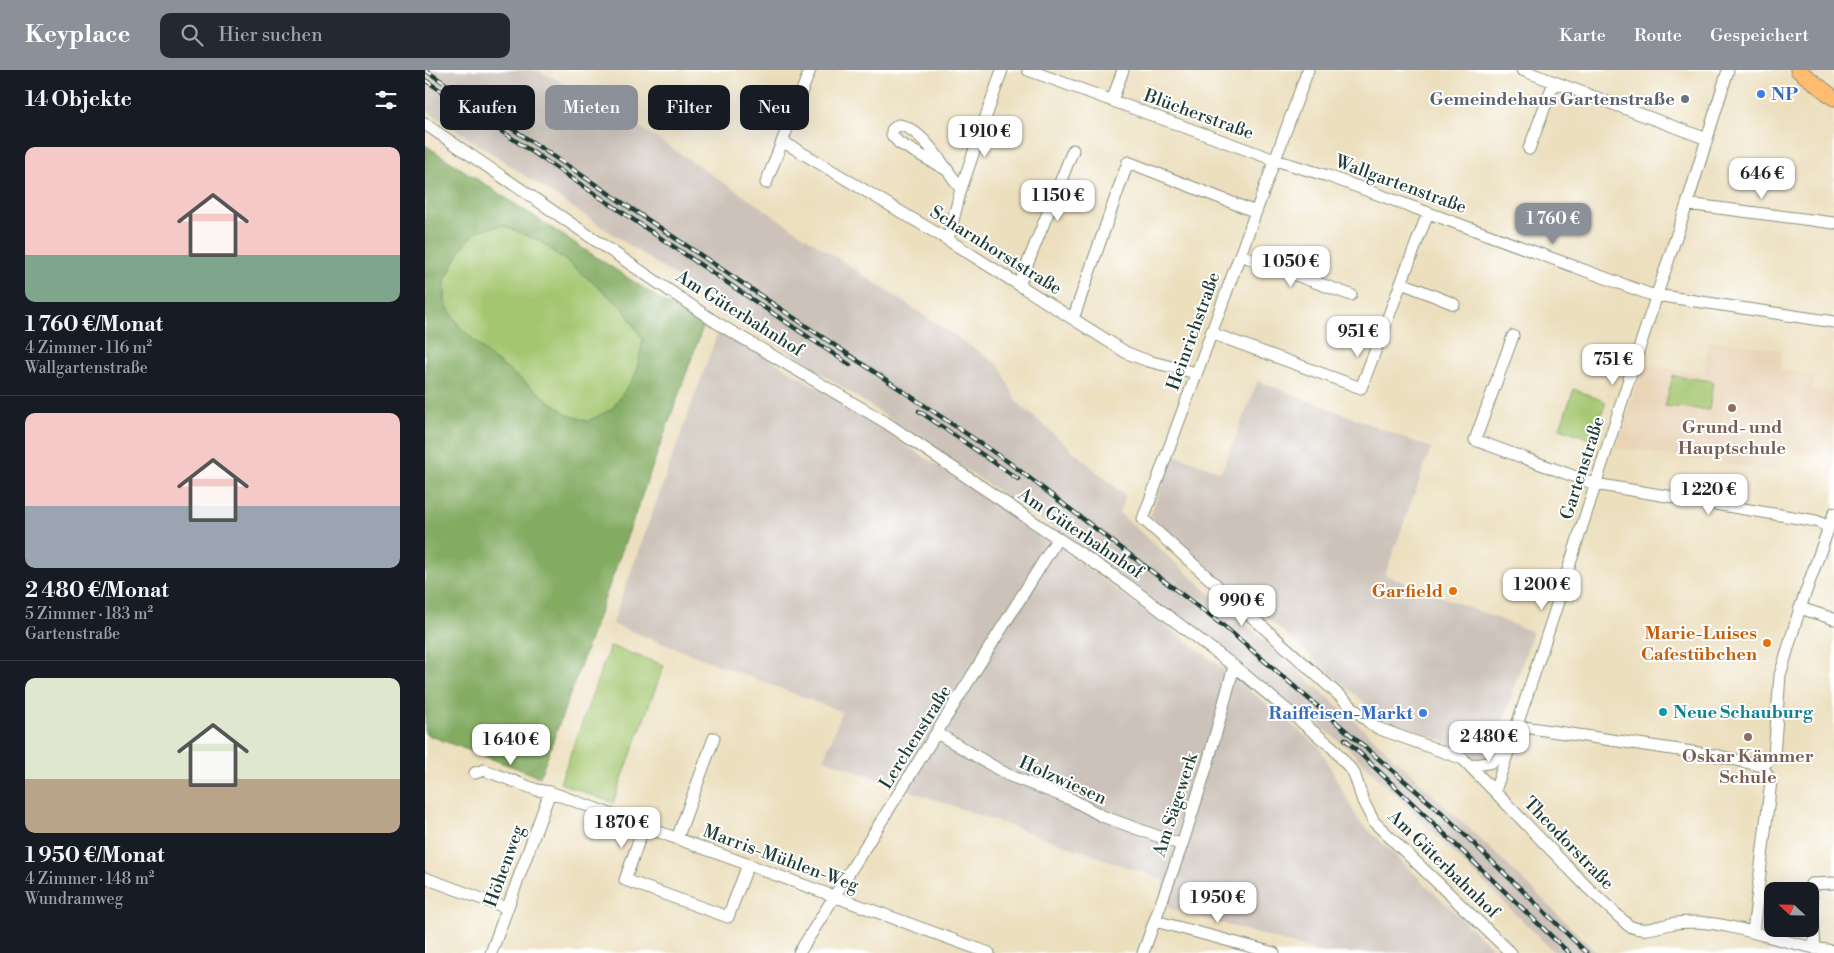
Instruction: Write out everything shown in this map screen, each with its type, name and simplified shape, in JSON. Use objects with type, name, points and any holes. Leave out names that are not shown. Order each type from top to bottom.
[{"type":"main road","points":[[1798,70],[1834,98]]},
{"type":"street","points":[[766,184],[810,70]]},
{"type":"street","points":[[947,240],[961,189],[1002,70]]},
{"type":"street","name":"Blücherstraße","points":[[1028,70],[1275,160]]},
{"type":"street","points":[[1112,101],[1123,70]]},
{"type":"street","name":"Heinrichstraße","points":[[1143,519],[1308,70]]},
{"type":"street","points":[[1522,70],[1707,139]]},
{"type":"street","name":"Gartenstraße","points":[[1495,791],[1687,204],[1728,70]]},
{"type":"street","points":[[1529,149],[1554,82]]},
{"type":"street","name":"Am Güterbahnhof","points":[[425,124],[717,323],[885,422],[1127,584],[1233,666],[1333,748],[1354,773],[1363,801],[1374,822],[1511,953]]},
{"type":"street","points":[[947,170],[899,143],[892,135],[893,130],[898,125],[912,130],[933,149],[961,189]]},
{"type":"street","name":"Scharnhorststraße","points":[[782,141],[947,240],[1127,353],[1148,361],[1196,373]]},
{"type":"street","points":[[1019,285],[1073,150]]},
{"type":"street","name":"Wallgartenstraße","points":[[1275,160],[1328,176],[1657,296],[1834,322]]},
{"type":"street","points":[[1073,319],[1129,162],[1256,212]]},
{"type":"street","points":[[1687,204],[1834,223]]},
{"type":"street","points":[[1211,333],[1361,388],[1428,213]]},
{"type":"street","points":[[1239,256],[1351,295]]},
{"type":"street","points":[[1402,283],[1454,304]]},
{"type":"street","points":[[1513,336],[1475,440],[1595,484],[1816,521],[1829,526]]},
{"type":"street","points":[[1762,766],[1773,756],[1780,675],[1800,608],[1834,513]]},
{"type":"street","name":"Theodorstraße","points":[[1143,519],[1371,724],[1463,759],[1552,852],[1629,926],[1643,930],[1672,924],[1695,922],[1720,924],[1815,949],[1834,951]]},
{"type":"street","name":"Lerchenstraße","points":[[799,953],[1058,538]]},
{"type":"street","points":[[1800,608],[1834,619]]},
{"type":"street","name":"Am Sägewerk","points":[[1143,953],[1182,845],[1208,762],[1233,666]]},
{"type":"street","points":[[1517,726],[1657,746],[1762,766],[1771,781],[1753,932]]},
{"type":"street","name":"Holzwiesen","points":[[937,733],[1008,775],[1073,800],[1101,816],[1182,845]]},
{"type":"street","points":[[677,839],[714,738]]},
{"type":"street","points":[[1471,766],[1492,762],[1510,744]]},
{"type":"street","name":"Marris-Mühlen-Weg","points":[[475,774],[483,770],[537,790],[550,792],[989,953]]},
{"type":"street","name":"Höhenweg","points":[[491,953],[550,792]]},
{"type":"street","points":[[644,826],[625,880],[728,917],[748,865]]},
{"type":"street","points":[[425,878],[507,908]]},
{"type":"street","points":[[1815,949],[1811,884],[1834,883]]},
{"type":"street","points":[[1155,921],[1274,953]]},
{"type":"shaded area","points":[[425,70],[534,70],[550,76],[567,85],[545,85],[545,130],[638,130],[638,126],[999,365],[1017,402],[1125,496],[1119,513],[1368,733],[1515,872],[1597,953],[1555,953],[1348,748],[1082,547],[456,130],[535,130],[535,85],[440,85],[440,119],[425,109]]},
{"type":"shaded area","points":[[719,329],[828,394],[1034,529],[1211,659],[1320,748],[1358,820],[1497,953],[1323,953],[1159,905],[1164,880],[824,759],[842,712],[612,624]]},
{"type":"shaded area","name":"Grund- und Hauptschule","points":[[1709,340],[1782,350],[1780,369],[1814,375],[1812,389],[1834,395],[1834,456],[1780,449],[1777,471],[1616,448],[1643,365],[1704,374]]},
{"type":"shaded area","points":[[1258,381],[1431,448],[1385,575],[1533,632],[1486,770],[1462,748],[1382,718],[1150,516],[1173,454],[1221,472]]},
{"type":"green space","points":[[425,145],[703,327],[540,777],[425,734]],"holes":[[[502,225],[540,241],[623,308],[643,340],[636,374],[612,409],[588,421],[568,415],[491,357],[459,326],[445,303],[445,280],[461,249],[477,231]]]},
{"type":"green space","points":[[502,225],[540,241],[578,270],[623,308],[643,340],[636,374],[612,410],[588,421],[568,415],[491,357],[459,326],[445,303],[445,280],[461,249],[477,231]]},
{"type":"green space","points":[[1673,376],[1713,381],[1709,410],[1665,406]]},
{"type":"green space","points":[[1574,389],[1606,402],[1593,440],[1560,428]]},
{"type":"green space","points":[[610,646],[664,665],[613,803],[560,783]]},
{"type":"railway","points":[[425,70],[1007,461],[1226,628],[1442,813],[1587,953]]},
{"type":"railway","points":[[425,80],[850,365]]},
{"type":"railway","points":[[919,411],[1018,479]]},
{"type":"railway","points":[[1345,739],[1569,953]]},
{"type":"place","name":"NP","points":[[1761,94]]},
{"type":"place","name":"Gemeindehaus Gartenstraße","points":[[1685,99]]},
{"type":"place","name":"Grund- und Hauptschule","points":[[1732,408]]},
{"type":"place","name":"Garfield","points":[[1453,591]]},
{"type":"place","name":"Marie-Luises Cafestübchen","points":[[1767,643]]},
{"type":"place","name":"Neue Schauburg","points":[[1663,712]]},
{"type":"place","name":"Raiffeisen-Markt","points":[[1423,713]]},
{"type":"place","name":"Oskar Kämmer Schule","points":[[1748,737]]}]
